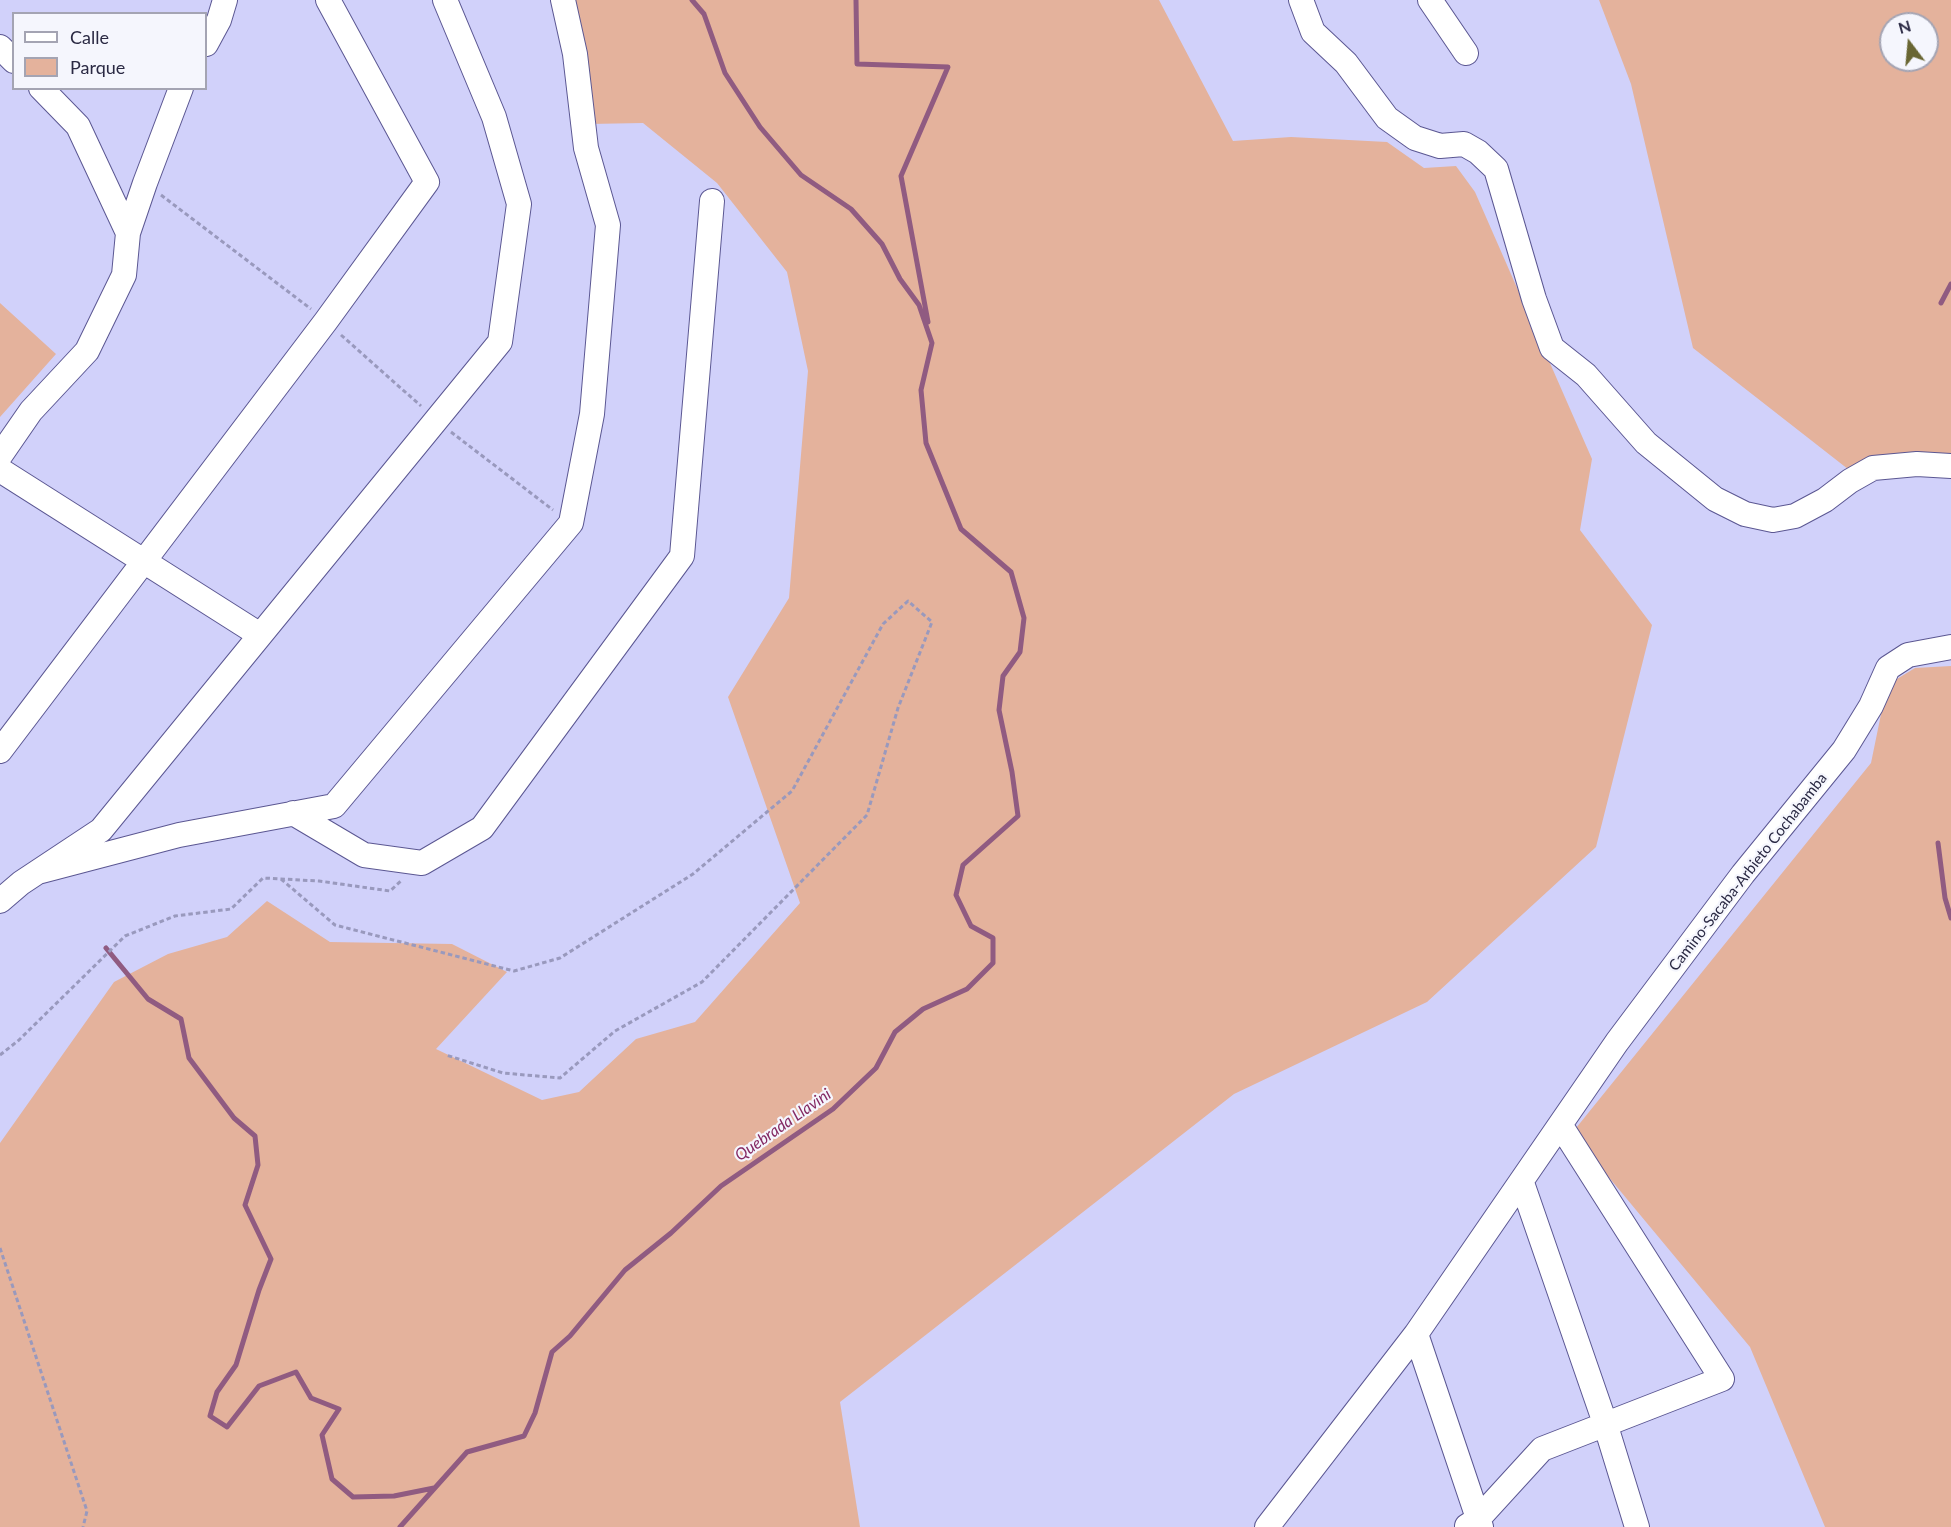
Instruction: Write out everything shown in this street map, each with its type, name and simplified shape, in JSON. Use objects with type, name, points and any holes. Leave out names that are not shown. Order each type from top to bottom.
[{"type":"street","points":[[207,42],[219,20],[225,0]]},
{"type":"street","points":[[0,751],[326,321],[427,182],[328,0]]},
{"type":"street","points":[[0,902],[38,872],[101,830],[500,342],[519,204],[494,117],[446,0]]},
{"type":"street","points":[[38,872],[179,835],[334,806],[571,523],[592,414],[608,225],[586,148],[575,54],[563,0]]},
{"type":"street","points":[[1301,0],[1313,32],[1346,63],[1387,118],[1415,138],[1440,146],[1464,144],[1478,152],[1496,169],[1534,299],[1552,348],[1586,375],[1646,443],[1715,499],[1745,514],[1773,520],[1795,516],[1825,500],[1850,481],[1873,468],[1917,464],[1951,466]]},
{"type":"street","points":[[1430,0],[1466,53]]},
{"type":"street","points":[[0,47],[12,59]]},
{"type":"street","points":[[43,90],[78,126],[128,233]]},
{"type":"street","points":[[0,456],[31,411],[87,351],[124,275],[128,233],[180,90]]},
{"type":"street","points":[[293,813],[364,855],[422,863],[482,828],[682,556],[712,201]]},
{"type":"street","points":[[0,470],[260,635]]},
{"type":"street","name":"Camino-Sacaba-Arbieto Cochabamba","points":[[1267,1527],[1416,1334],[1522,1183],[1604,1060],[1676,962],[1743,874],[1844,750],[1871,706],[1888,668],[1908,655],[1951,647]]},
{"type":"street","points":[[1474,1524],[1542,1449],[1722,1379],[1561,1126]]},
{"type":"street","points":[[1522,1183],[1605,1423],[1637,1527]]},
{"type":"street","points":[[1416,1334],[1474,1524]]},
{"type":"path","points":[[145,183],[326,321],[436,420],[571,523]]},
{"type":"path","points":[[281,879],[334,925],[514,972],[560,958],[693,874],[792,791],[883,624],[908,602],[932,622],[898,708],[867,815],[702,982],[615,1031],[560,1078],[503,1073],[446,1055]]},
{"type":"path","points":[[0,1055],[20,1040],[125,936],[175,916],[231,909],[263,878],[319,881],[390,891],[422,863]]},
{"type":"path","points":[[0,1248],[87,1511],[83,1527]]},
{"type":"green space","points":[[563,0],[1159,0],[1233,141],[1291,137],[1387,142],[1424,168],[1456,166],[1475,192],[1592,459],[1580,530],[1652,625],[1596,847],[1427,1002],[1234,1094],[840,1402],[860,1527],[0,1527],[0,1143],[114,982],[168,954],[227,937],[267,901],[330,942],[452,944],[507,972],[436,1049],[542,1100],[579,1092],[636,1039],[695,1022],[800,903],[728,697],[789,598],[808,371],[787,272],[717,183],[643,123],[589,124]]},
{"type":"green space","points":[[1599,0],[1951,0],[1951,472],[1862,480],[1693,348],[1631,84]]},
{"type":"green space","points":[[0,303],[56,354],[0,417]]},
{"type":"green space","points":[[1951,666],[1951,1527],[1825,1527],[1750,1347],[1572,1133],[1871,763],[1887,685],[1915,668]]},
{"type":"waterway","name":"Quebrada Llavini","points":[[400,1527],[467,1452],[524,1436],[535,1413],[552,1352],[570,1336],[625,1270],[671,1233],[721,1186],[833,1109],[876,1068],[895,1032],[923,1009],[967,989],[993,963],[993,938],[971,926],[956,895],[963,865],[1018,816],[1012,772],[999,710],[1003,676],[1020,652],[1024,618],[1011,572],[961,529],[926,443],[921,390],[932,343],[919,305],[900,279],[882,244],[851,209],[801,175],[760,127],[725,73],[704,14],[692,0]]},
{"type":"waterway","points":[[856,0],[857,64],[948,67],[901,176],[928,322]]},
{"type":"waterway","points":[[1941,303],[1951,284]]},
{"type":"waterway","points":[[1938,843],[1945,898],[1951,918]]},
{"type":"waterway","points":[[106,948],[148,999],[181,1019],[189,1058],[234,1118],[255,1136],[258,1165],[245,1205],[271,1259],[236,1365],[217,1392],[210,1416],[227,1427],[259,1386],[296,1372],[311,1398],[339,1409],[322,1435],[332,1479],[353,1497],[394,1496],[434,1488]]}]
